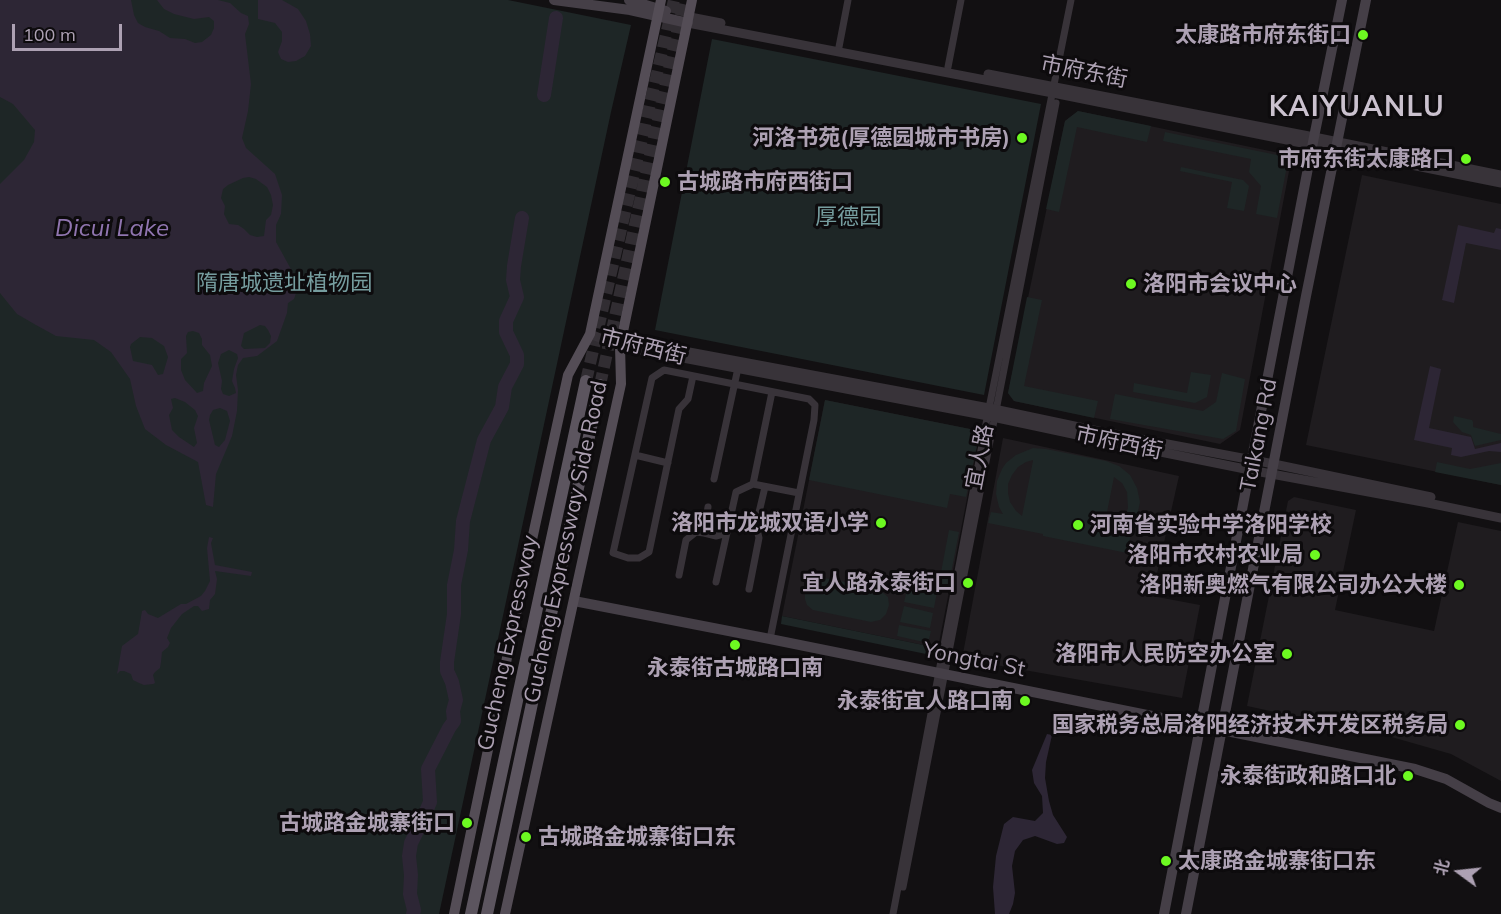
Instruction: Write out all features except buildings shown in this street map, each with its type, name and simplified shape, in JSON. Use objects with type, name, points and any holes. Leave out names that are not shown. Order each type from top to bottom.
[{"type":"highway","name":"Gucheng Expressway","points":[[471,914],[586,381]]},
{"type":"highway","name":"Gucheng Expressway","points":[[487,914],[600,385]]},
{"type":"main road","points":[[554,0],[630,10],[658,7]]},
{"type":"main road","points":[[629,0],[658,7]]},
{"type":"main road","name":"Gucheng Expressway Side Road","points":[[505,914],[621,384],[621,343],[694,0]]},
{"type":"main road","name":"Taikang Rd","points":[[1164,914],[1342,0]]},
{"type":"main road","name":"Taikang Rd","points":[[1186,914],[1366,0]]},
{"type":"main road","name":"市府东街","points":[[658,7],[689,20]]},
{"type":"main road","name":"Gucheng Expressway Side Road","points":[[454,914],[568,375],[590,333],[658,7]]},
{"type":"main road","name":"Yongtai St","points":[[574,599],[1417,762],[1449,773],[1491,797],[1501,800]]},
{"type":"main road","name":"Yongtai St","points":[[1222,726],[1415,769],[1446,779],[1501,808]]},
{"type":"street","points":[[840,47],[848,0]]},
{"type":"street","points":[[948,67],[961,0]]},
{"type":"street","name":"宜人路","points":[[897,914],[1073,0]]},
{"type":"street","name":"市府东街","points":[[689,20],[948,67],[1056,90]]},
{"type":"street","name":"市府东街","points":[[689,20],[1313,141],[1501,183]]},
{"type":"street","name":"市府东街","points":[[1336,146],[1501,175]]},
{"type":"street","name":"市府西街","points":[[590,333],[621,343],[738,368],[1098,431],[1251,465],[1501,512]]},
{"type":"street","name":"市府西街","points":[[621,343],[992,413]]},
{"type":"street","points":[[714,479],[738,368]]},
{"type":"street","points":[[693,376],[688,399],[679,409],[649,552],[639,558],[614,554],[652,378],[664,370],[809,399],[815,405],[814,420],[770,637]]},
{"type":"street","points":[[753,484],[772,392]]},
{"type":"street","points":[[635,455],[668,463]]},
{"type":"street","name":"市府西街","points":[[1273,469],[1501,518]]},
{"type":"street","points":[[716,582],[736,492],[753,484],[799,493]]},
{"type":"street","points":[[749,589],[759,538],[756,525],[765,487]]},
{"type":"street","points":[[704,533],[708,507]]},
{"type":"street","points":[[679,575],[686,540],[696,532],[716,536],[727,532]]},
{"type":"street","name":"宜人路","points":[[892,914],[942,671]]},
{"type":"shaded area","points":[[1078,111],[1284,154],[1290,166],[1240,430],[1220,444],[1014,401],[1008,393],[1065,121]]},
{"type":"shaded area","points":[[1362,175],[1501,204],[1501,485],[1306,445]]},
{"type":"shaded area","name":"洛阳市龙城双语小学","points":[[825,400],[980,431],[938,648],[782,616]]},
{"type":"shaded area","name":"河南省实验中学洛阳学校","points":[[1003,438],[1179,476],[1152,596],[1200,605],[1182,698],[962,659]]},
{"type":"shaded area","points":[[1294,497],[1356,510],[1335,610],[1434,631],[1458,522],[1501,531],[1501,781],[1451,754],[1388,736],[1247,706],[1288,501]]},
{"type":"green space","name":"隋唐城遗址植物园","points":[[0,0],[508,0],[631,25],[439,914],[0,914]]},
{"type":"green space","name":"厚德园","points":[[712,39],[1041,104],[984,395],[655,330]]},
{"type":"green space","points":[[1078,111],[1151,126],[1147,142],[1077,127],[1059,212],[1046,209],[1065,121]]},
{"type":"green space","points":[[1165,132],[1282,156],[1287,166],[1277,218],[1256,214],[1261,186],[1249,172],[1251,159],[1163,141]]},
{"type":"green space","points":[[1181,167],[1243,180],[1249,186],[1244,211],[1227,208],[1232,182],[1180,171]]},
{"type":"green space","points":[[1027,297],[1042,300],[1024,386],[1098,401],[1094,418],[1014,401],[1008,393]]},
{"type":"green space","points":[[1191,372],[1211,375],[1207,397],[1195,403],[1133,392],[1134,383],[1187,393]]},
{"type":"green space","points":[[1222,373],[1245,379],[1236,431],[1223,439],[1110,419],[1115,394],[1203,411],[1216,402]]},
{"type":"green space","points":[[825,400],[980,431],[966,497],[950,494],[947,508],[809,480]]},
{"type":"green space","points":[[1454,416],[1472,420],[1473,427],[1501,434],[1501,440],[1475,446],[1471,435],[1462,432],[1453,422]]},
{"type":"green space","points":[[1033,448],[1046,449],[1106,461],[1119,466],[1130,475],[1137,488],[1140,502],[1127,553],[988,523],[991,512],[1003,514],[996,494],[997,481],[1006,463],[1016,455]],"holes":[[[1033,461],[1022,516],[1010,502],[1008,484],[1018,467]],[[1114,477],[1122,483],[1127,492],[1128,508],[1125,517],[1118,525],[1103,532]]]},
{"type":"green space","points":[[1437,462],[1470,469],[1501,463],[1501,485],[1435,472]]},
{"type":"green space","points":[[949,530],[959,532],[948,589],[938,588]]},
{"type":"green space","points":[[819,577],[877,588],[888,597],[889,605],[886,614],[880,620],[871,622],[813,610],[807,605],[805,592],[807,585]]},
{"type":"green space","points":[[908,586],[937,592],[934,608],[904,602]]},
{"type":"green space","points":[[904,606],[933,613],[930,628],[900,622]]},
{"type":"green space","points":[[782,616],[938,648],[926,654],[781,624]]},
{"type":"green space","points":[[899,625],[931,631],[928,643],[897,636]]},
{"type":"water","name":"Dicui Lake","points":[[0,0],[131,0],[138,23],[170,38],[185,39],[195,43],[202,42],[211,35],[214,21],[209,17],[194,19],[174,14],[164,9],[157,0],[218,0],[230,3],[248,16],[249,24],[245,34],[251,84],[242,138],[246,148],[275,174],[282,195],[281,214],[276,225],[276,242],[292,271],[297,290],[294,299],[288,303],[287,313],[277,341],[257,356],[243,358],[238,365],[237,411],[232,436],[216,474],[213,507],[206,505],[198,462],[166,445],[145,429],[136,406],[130,379],[111,352],[94,340],[56,336],[17,314],[0,293],[0,184],[24,160],[34,142],[35,130],[13,104],[0,97]],"holes":[[[243,178],[256,179],[267,187],[271,195],[273,205],[271,215],[266,220],[264,236],[250,235],[238,225],[229,224],[224,214],[225,206],[221,198],[223,189]],[[260,325],[265,326],[271,336],[270,343],[265,348],[244,349],[241,346],[244,333]],[[188,332],[199,333],[202,345],[210,355],[212,366],[203,391],[197,393],[185,380],[181,370],[181,359],[187,353],[186,336]],[[140,337],[152,338],[164,346],[168,357],[163,374],[158,375],[152,365],[133,361],[130,347]],[[229,350],[237,354],[232,381],[236,393],[229,396],[223,394],[218,363],[221,354]],[[175,398],[195,410],[198,416],[194,428],[197,443],[194,447],[172,430],[169,415],[173,408],[171,399]],[[220,408],[227,411],[230,421],[225,440],[219,447],[215,445],[209,420],[213,410]]]},
{"type":"water","points":[[258,0],[282,0],[298,9],[306,21],[310,34],[311,46],[305,56],[288,62],[281,59],[278,52],[282,32],[275,23],[258,19]]},
{"type":"water","points":[[1458,225],[1494,233],[1496,228],[1501,229],[1501,250],[1466,243],[1454,303],[1442,300]]},
{"type":"water","points":[[1430,366],[1441,369],[1429,428],[1471,437],[1475,449],[1501,443],[1501,452],[1489,451],[1461,457],[1451,455],[1452,448],[1414,440]]},
{"type":"water","points":[[209,537],[213,538],[211,543],[215,565],[252,572],[251,576],[215,571],[217,579],[215,594],[210,600],[209,609],[202,611],[198,606],[194,606],[182,614],[171,628],[167,638],[170,643],[162,652],[160,668],[153,675],[155,683],[144,685],[133,680],[131,674],[124,671],[117,674],[122,646],[138,634],[142,611],[145,610],[148,614],[158,618],[181,604],[186,604],[201,596],[205,591],[210,581],[207,548]]},
{"type":"water","points":[[1047,734],[1052,735],[1045,778],[1049,801],[1053,815],[1067,837],[1064,843],[1057,844],[1035,836],[1023,840],[1015,851],[1012,866],[1015,893],[1013,904],[1009,914],[995,914],[993,887],[996,856],[1004,824],[1013,817],[1035,821],[1043,813],[1042,796],[1034,783],[1032,770]]},
{"type":"waterway","points":[[544,95],[556,18]]},
{"type":"waterway","points":[[413,914],[410,894],[411,843],[430,802],[428,769],[454,721],[453,711],[456,700],[447,671],[447,662],[463,521],[484,440],[502,407],[505,387],[517,364],[517,355],[506,332],[506,321],[517,297],[513,280],[522,218]]},
{"type":"tunnel","points":[[586,381],[674,0]]},
{"type":"tunnel","points":[[600,385],[684,0]]},
{"type":"place","name":"太康路市府东街口","points":[[1363,35]]},
{"type":"place","name":"河洛书苑(厚德园城市书房)","points":[[1022,138]]},
{"type":"place","name":"市府东街太康路口","points":[[1466,159]]},
{"type":"place","name":"古城路市府西街口","points":[[665,182]]},
{"type":"place","name":"洛阳市会议中心","points":[[1131,284]]},
{"type":"place","name":"洛阳市龙城双语小学","points":[[881,523]]},
{"type":"place","name":"河南省实验中学洛阳学校","points":[[1078,525]]},
{"type":"place","name":"洛阳市农村农业局","points":[[1315,555]]},
{"type":"place","name":"宜人路永泰街口","points":[[968,583]]},
{"type":"place","name":"洛阳新奥燃气有限公司办公大楼","points":[[1459,585]]},
{"type":"place","name":"永泰街古城路口南","points":[[735,645]]},
{"type":"place","name":"洛阳市人民防空办公室","points":[[1287,654]]},
{"type":"place","name":"永泰街宜人路口南","points":[[1025,701]]},
{"type":"place","name":"国家税务总局洛阳经济技术开发区税务局","points":[[1460,725]]},
{"type":"place","name":"永泰街政和路口北","points":[[1408,776]]},
{"type":"place","name":"古城路金城寨街口","points":[[467,823]]},
{"type":"place","name":"古城路金城寨街口东","points":[[526,837]]},
{"type":"place","name":"太康路金城寨街口东","points":[[1166,861]]},
{"type":"district","name":"KAIYUANLU","points":[[1357,108]]}]
